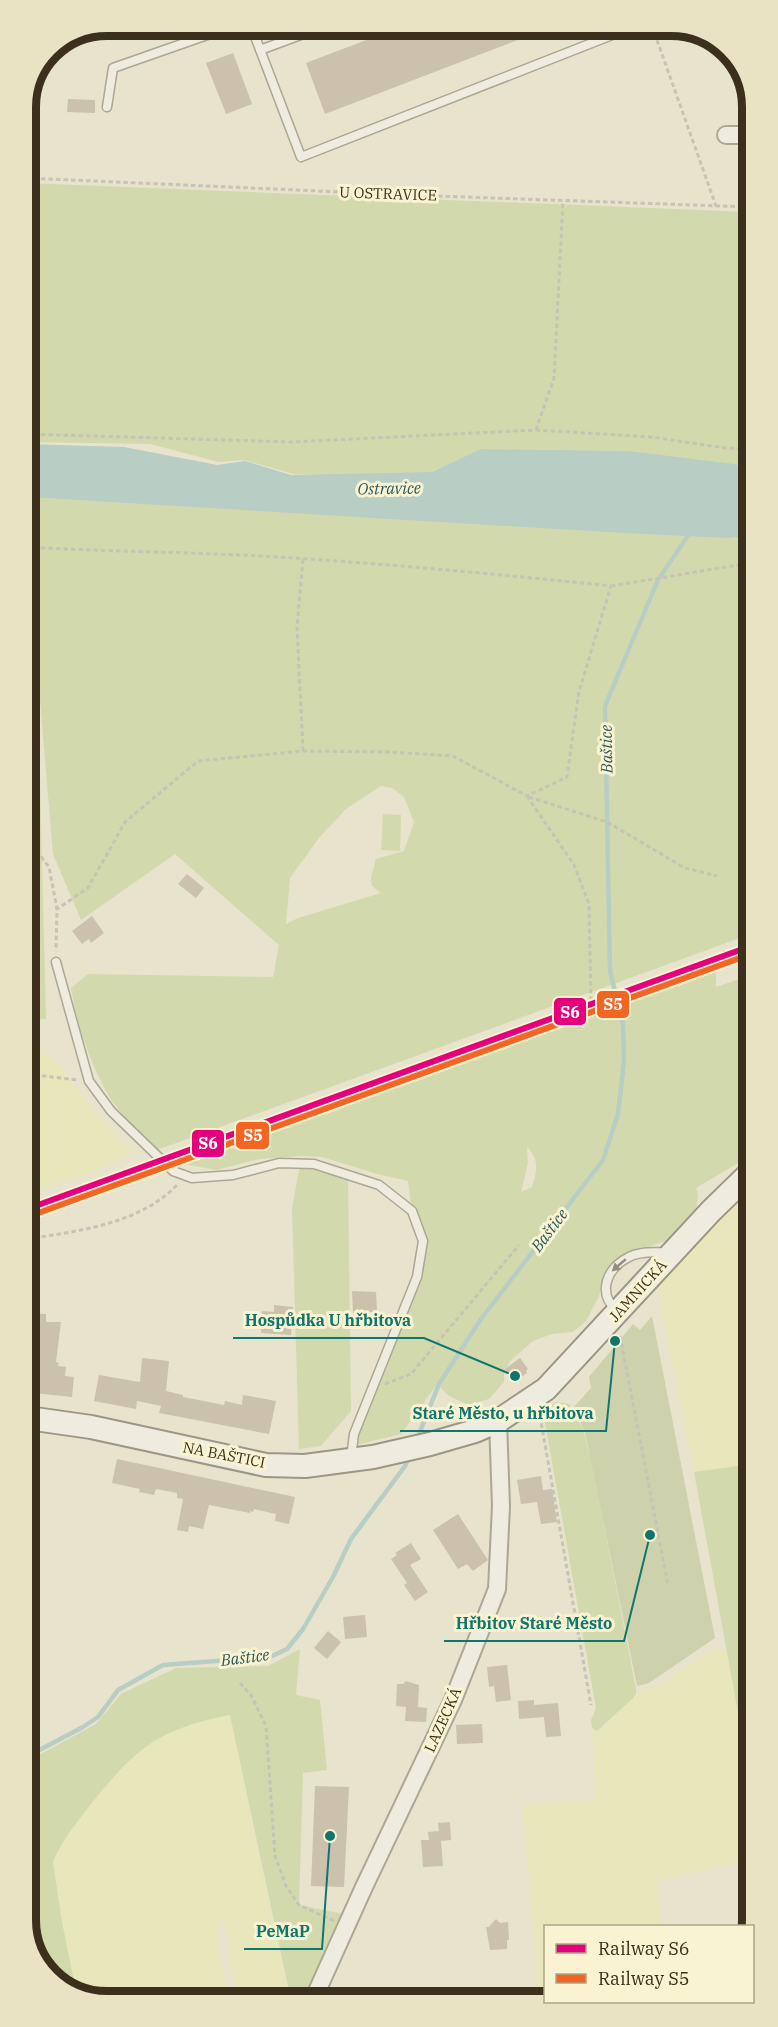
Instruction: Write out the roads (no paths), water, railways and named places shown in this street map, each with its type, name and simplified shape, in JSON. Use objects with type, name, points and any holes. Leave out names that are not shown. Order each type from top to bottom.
[{"type":"main road","name":"JAMNICKÁ","points":[[422,1446],[456,1437],[498,1421],[537,1396],[559,1377],[711,1211],[742,1181]]},
{"type":"main road","name":"NA BAŠTICI","points":[[36,1419],[91,1427],[266,1465],[305,1466],[351,1461],[422,1446]]},
{"type":"street","points":[[726,135],[742,135]]},
{"type":"street","name":"LAZECKÁ","points":[[317,1991],[453,1700],[497,1589],[501,1506],[498,1421]]},
{"type":"lane","points":[[107,107],[113,68],[204,36]]},
{"type":"lane","points":[[254,36],[301,157],[610,36]]},
{"type":"lane","points":[[260,50],[298,36]]},
{"type":"lane","points":[[56,962],[89,1082],[111,1112],[172,1171],[192,1178],[233,1175],[279,1163],[314,1164],[380,1185],[412,1211],[423,1241],[417,1277],[354,1434],[351,1461]]},
{"type":"lane","points":[[619,1312],[608,1303],[605,1292],[606,1283],[612,1271],[629,1257],[673,1252]]},
{"type":"water","name":"Ostravice","points":[[36,444],[124,447],[217,465],[245,461],[291,475],[432,472],[481,449],[630,451],[742,465],[742,537],[624,533],[36,498]]},
{"type":"waterway","name":"Baštice","points":[[417,1439],[439,1384],[481,1319],[603,1160],[618,1114],[624,1061],[623,1024],[610,971],[605,706],[658,580],[691,531]]},
{"type":"waterway","name":"Baštice","points":[[36,1752],[98,1717],[118,1690],[163,1665],[270,1657],[287,1649],[303,1629],[333,1577],[351,1539],[405,1466],[409,1457]]},
{"type":"rail line","name":"S6","points":[[36,1206],[742,949]]},
{"type":"rail line","name":"S5","points":[[36,1214],[742,957]]},
{"type":"place","name":"Staré Město, u hřbitova","points":[[615,1341]]},
{"type":"place","name":"Hospůdka U hřbitova","points":[[515,1376]]},
{"type":"place","name":"Hřbitov Staré Město","points":[[650,1535]]},
{"type":"place","name":"PeMaP","points":[[330,1836]]}]
